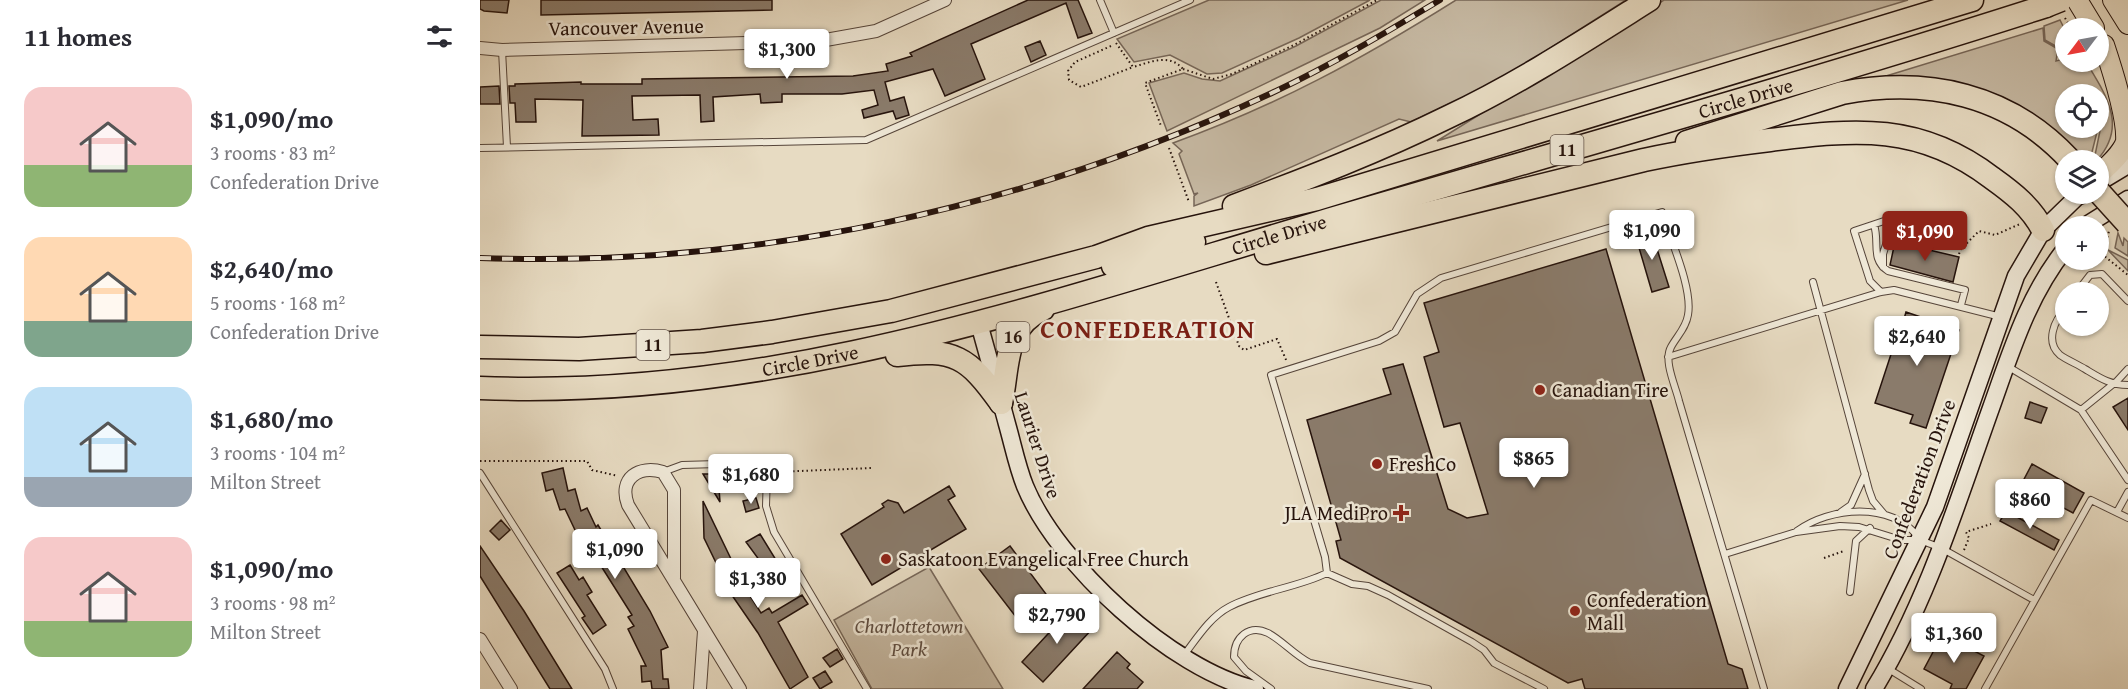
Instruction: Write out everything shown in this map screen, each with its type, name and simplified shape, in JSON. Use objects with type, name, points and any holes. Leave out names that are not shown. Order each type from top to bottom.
[{"type":"highway","points":[[1148,238],[1366,154],[1450,117],[1495,93],[1649,0]]},
{"type":"highway","name":"Circle Drive","points":[[480,347],[579,349],[661,345],[824,324],[948,298],[1096,257],[1148,238],[1317,199],[1972,0]]},
{"type":"highway","points":[[2124,0],[2128,8]]},
{"type":"highway","name":"Circle Drive","points":[[480,388],[591,388],[665,384],[803,364],[979,323],[1863,65],[2053,3]]},
{"type":"highway","points":[[1644,160],[1710,133],[1842,93],[1866,89],[1921,87],[1955,91],[1990,104],[2026,123],[2061,150]]},
{"type":"highway","points":[[1161,269],[1262,254],[1644,160],[1689,151],[1857,131],[1894,134],[1950,150],[2012,192],[2039,223]]},
{"type":"highway","points":[[824,324],[930,316],[963,317],[979,323],[982,314],[997,300],[1293,212],[1317,199]]},
{"type":"highway","points":[[2107,204],[2122,225]]},
{"type":"highway","name":"16","points":[[1001,403],[1007,357],[1016,332],[1039,311],[1066,298]]},
{"type":"highway","points":[[803,364],[921,353],[951,355],[975,369],[1001,403]]},
{"type":"main road","points":[[2077,0],[2088,18]]},
{"type":"main road","points":[[2113,0],[2128,24]]},
{"type":"main road","points":[[2109,54],[2128,85]]},
{"type":"main road","points":[[2109,64],[2124,104],[2127,140],[2121,151],[2109,164]]},
{"type":"main road","points":[[2109,176],[2128,165]]},
{"type":"main road","points":[[2101,216],[2128,199]]},
{"type":"main road","name":"Confederation Drive","points":[[1847,689],[1935,507],[2016,276],[2039,223],[2066,204]]},
{"type":"main road","points":[[1874,689],[1887,668],[1941,548],[2031,300],[2055,264]]},
{"type":"main road","name":"Laurier Drive","points":[[979,323],[1024,485],[1046,526],[1089,577],[1182,658],[1219,678],[1255,689]]},
{"type":"street","name":"Vancouver Avenue","points":[[480,48],[502,50],[820,41],[876,31],[945,0]]},
{"type":"street","points":[[674,578],[674,490],[663,472],[645,470],[629,478],[624,495],[628,505],[740,689]]},
{"type":"street","points":[[700,689],[704,630]]},
{"type":"street","points":[[480,639],[511,689]]},
{"type":"lane","points":[[1100,0],[1114,33]]},
{"type":"lane","points":[[480,148],[866,140],[1190,0]]},
{"type":"lane","points":[[502,50],[507,147]]},
{"type":"lane","points":[[1327,573],[1325,557],[1271,375],[1379,341],[1395,332],[1417,294],[1441,278],[1662,212],[1687,294],[1689,313],[1685,326],[1670,348],[1668,357],[1764,689]]},
{"type":"lane","points":[[1881,292],[1870,281],[1854,231],[1890,221],[1883,254],[1883,267]]},
{"type":"lane","points":[[1874,225],[1878,236],[1875,250],[1883,267],[1888,271],[1965,290],[1961,305]]},
{"type":"lane","points":[[2085,282],[2090,275],[2102,274],[2128,301]]},
{"type":"lane","points":[[1813,282],[1865,473],[1874,501],[1884,514]]},
{"type":"lane","points":[[1668,357],[1894,290],[2002,317]]},
{"type":"lane","points":[[2055,324],[2052,341],[2059,354],[2112,385],[2128,385]]},
{"type":"lane","points":[[2006,365],[2081,410],[2128,480]]},
{"type":"lane","points":[[2081,410],[2127,371]]},
{"type":"lane","points":[[663,472],[682,465],[754,462],[760,465],[766,472],[766,506],[774,532],[867,689]]},
{"type":"lane","points":[[480,473],[605,669],[613,689]]},
{"type":"lane","points":[[1839,514],[1851,505],[1865,473]]},
{"type":"lane","points":[[2117,512],[2128,492]]},
{"type":"lane","points":[[1985,689],[2091,500],[2128,518]]},
{"type":"lane","points":[[1797,532],[1810,521],[1860,512],[1884,514],[1908,524],[1920,540]]},
{"type":"lane","points":[[1725,554],[1797,532],[1840,526],[1870,528],[1901,540],[1920,540],[1941,548],[1961,557],[2034,600]]},
{"type":"lane","points":[[1850,592],[1856,541],[1870,528]]},
{"type":"lane","points":[[1182,658],[1202,631],[1227,608],[1313,580],[1327,573]]},
{"type":"lane","points":[[1327,573],[1352,584],[1368,586],[1388,595],[1472,642],[1494,663],[1544,689]]},
{"type":"lane","points":[[1271,689],[1246,671],[1234,657],[1237,640],[1243,633],[1261,630],[1270,634],[1297,657],[1310,663],[1428,689]]},
{"type":"lane","points":[[1887,668],[1921,689]]},
{"type":"lane","points":[[1524,689],[1529,681]]},
{"type":"path","points":[[1133,67],[1116,44],[1075,62],[1068,71],[1070,80],[1081,87],[1133,67],[1170,59],[1176,61],[1183,69],[1213,79],[1232,74],[1294,45],[1377,0]]},
{"type":"path","points":[[1161,126],[1145,83],[1183,69]]},
{"type":"path","points":[[1169,148],[1189,202]]},
{"type":"path","points":[[1959,254],[1960,249],[1979,231],[1995,235],[2039,223]]},
{"type":"path","points":[[2109,246],[2122,225]]},
{"type":"path","points":[[2109,260],[2128,275]]},
{"type":"path","points":[[1216,282],[1239,346],[1244,350],[1277,339],[1290,369]]},
{"type":"path","points":[[480,461],[587,461],[592,470],[629,478]]},
{"type":"path","points":[[766,472],[872,468]]},
{"type":"path","points":[[1961,557],[1969,538],[1966,532],[1991,524]]},
{"type":"path","points":[[1824,558],[1844,550]]},
{"type":"green space","points":[[1209,0],[1370,0],[1299,38],[1222,73],[1207,74],[1170,55],[1134,62],[1117,39]]},
{"type":"green space","points":[[1381,0],[1425,0],[1380,28],[1167,131],[1149,83],[1184,73],[1202,79],[1220,81],[1296,46]]},
{"type":"green space","points":[[1456,0],[1626,0],[1500,80],[1411,122],[1399,119],[1251,185],[1194,206],[1194,196],[1198,193],[1194,194],[1179,154],[1182,151],[1173,143],[1284,97],[1387,42]]},
{"type":"green space","points":[[1664,0],[1908,0],[1437,141]]},
{"type":"green space","points":[[2055,22],[2055,46],[2045,40],[2044,26]]},
{"type":"green space","points":[[2043,28],[2044,41],[2055,47],[2055,72],[2092,72],[2100,84],[2055,84],[2055,138],[2096,138],[2092,150],[2065,150],[1967,85],[1886,76]]},
{"type":"green space","points":[[2109,106],[2112,123],[2111,135],[2104,150],[2096,150],[2099,138],[2109,138]]},
{"type":"green space","points":[[2118,233],[2123,246],[2124,238],[2128,242],[2128,256],[2115,248]]},
{"type":"green space","points":[[2109,250],[2128,260],[2128,271],[2109,251]]},
{"type":"green space","name":"Charlottetown Park","points":[[929,567],[1003,689],[872,689],[834,620]]},
{"type":"building","points":[[480,0],[509,0],[507,13],[484,11],[480,9]]},
{"type":"building","points":[[541,0],[772,0],[772,10],[541,15]]},
{"type":"building","points":[[1028,0],[1078,0],[1092,33],[1078,38],[1066,3],[971,44],[985,79],[945,96],[933,69],[885,82],[890,101],[904,97],[909,115],[896,119],[893,111],[864,118],[862,110],[878,105],[874,90],[842,94],[782,94],[782,102],[761,103],[760,94],[713,97],[714,121],[701,122],[700,95],[632,96],[633,120],[658,119],[659,135],[582,136],[583,100],[535,99],[536,122],[516,122],[515,103],[510,103],[509,86],[515,86],[515,84],[581,82],[581,84],[642,84],[642,79],[853,76],[888,71],[886,64],[912,56],[910,53]]},
{"type":"building","points":[[1040,41],[1046,55],[1031,62],[1025,47]]},
{"type":"building","points":[[499,86],[500,104],[480,104],[480,87]]},
{"type":"building","points":[[1651,230],[1669,287],[1652,292],[1635,234]]},
{"type":"building","points":[[1895,242],[1959,257],[1953,282],[1890,265]]},
{"type":"building","points":[[1606,249],[1728,664],[1742,669],[1748,689],[1585,689],[1582,679],[1568,683],[1340,558],[1336,541],[1341,540],[1307,420],[1391,394],[1383,369],[1403,364],[1448,509],[1467,518],[1488,514],[1460,423],[1444,427],[1424,357],[1439,352],[1424,303]]},
{"type":"building","points":[[1906,312],[1959,330],[1926,428],[1910,423],[1913,415],[1875,403],[1897,336],[1892,335],[1896,324],[1902,326]]},
{"type":"building","points":[[2128,398],[2128,430],[2113,407]]},
{"type":"building","points":[[2030,402],[2047,408],[2041,423],[2025,418]]},
{"type":"building","points":[[2032,464],[2084,493],[2073,513],[2021,485]]},
{"type":"building","points":[[563,468],[568,491],[575,489],[581,511],[587,508],[596,527],[598,525],[650,611],[668,647],[661,650],[663,679],[668,679],[669,689],[652,689],[651,681],[642,682],[641,666],[646,666],[628,629],[634,626],[628,617],[632,615],[579,531],[576,532],[565,509],[560,510],[553,489],[546,491],[542,473]]},
{"type":"building","points":[[703,474],[718,474],[720,502]]},
{"type":"building","name":"Saskatoon Evangelical Free Church","points":[[949,486],[955,496],[948,500],[966,529],[872,585],[841,534],[884,507],[882,504],[888,500],[898,503],[904,513]]},
{"type":"building","points":[[756,498],[759,508],[746,512],[743,501]]},
{"type":"building","points":[[703,501],[732,561],[729,563],[761,613],[769,608],[772,613],[802,595],[808,604],[778,622],[808,677],[790,689],[758,633],[718,575],[721,573],[704,538]]},
{"type":"building","points":[[2006,511],[2059,540],[2054,550],[2000,521]]},
{"type":"building","points":[[501,520],[510,530],[499,540],[490,531]]},
{"type":"building","points":[[760,534],[784,573],[774,580],[746,542]]},
{"type":"building","points":[[480,546],[524,611],[572,689],[550,689],[480,576]]},
{"type":"building","points":[[1010,546],[1046,594],[1016,617],[979,569]]},
{"type":"building","points":[[570,565],[579,580],[583,577],[592,592],[587,595],[606,625],[593,634],[582,618],[585,616],[557,573]]},
{"type":"building","points":[[1071,609],[1093,628],[1043,682],[1022,662]]},
{"type":"building","points":[[1940,639],[1958,648],[1961,644],[1984,656],[1966,689],[1950,689],[1952,684],[1924,669]]},
{"type":"building","points":[[837,649],[843,659],[830,667],[823,658]]},
{"type":"building","points":[[1117,652],[1130,664],[1127,668],[1143,682],[1137,689],[1083,689]]},
{"type":"building","points":[[825,671],[832,682],[820,689],[813,678]]},
{"type":"railway","points":[[480,258],[583,258],[685,253],[787,240],[888,222],[987,198],[1086,168],[1182,132],[1276,91],[1440,0]]},
{"type":"place","name":"Canadian Tire","points":[[1540,390]]},
{"type":"place","name":"FreshCo","points":[[1377,464]]},
{"type":"place","name":"JLA MediPro","points":[[1401,513]]},
{"type":"place","name":"Saskatoon Evangelical Free Church","points":[[886,559]]},
{"type":"place","name":"Confederation Mall","points":[[1575,611]]},
{"type":"district","name":"CONFEDERATION","points":[[1148,329]]}]
